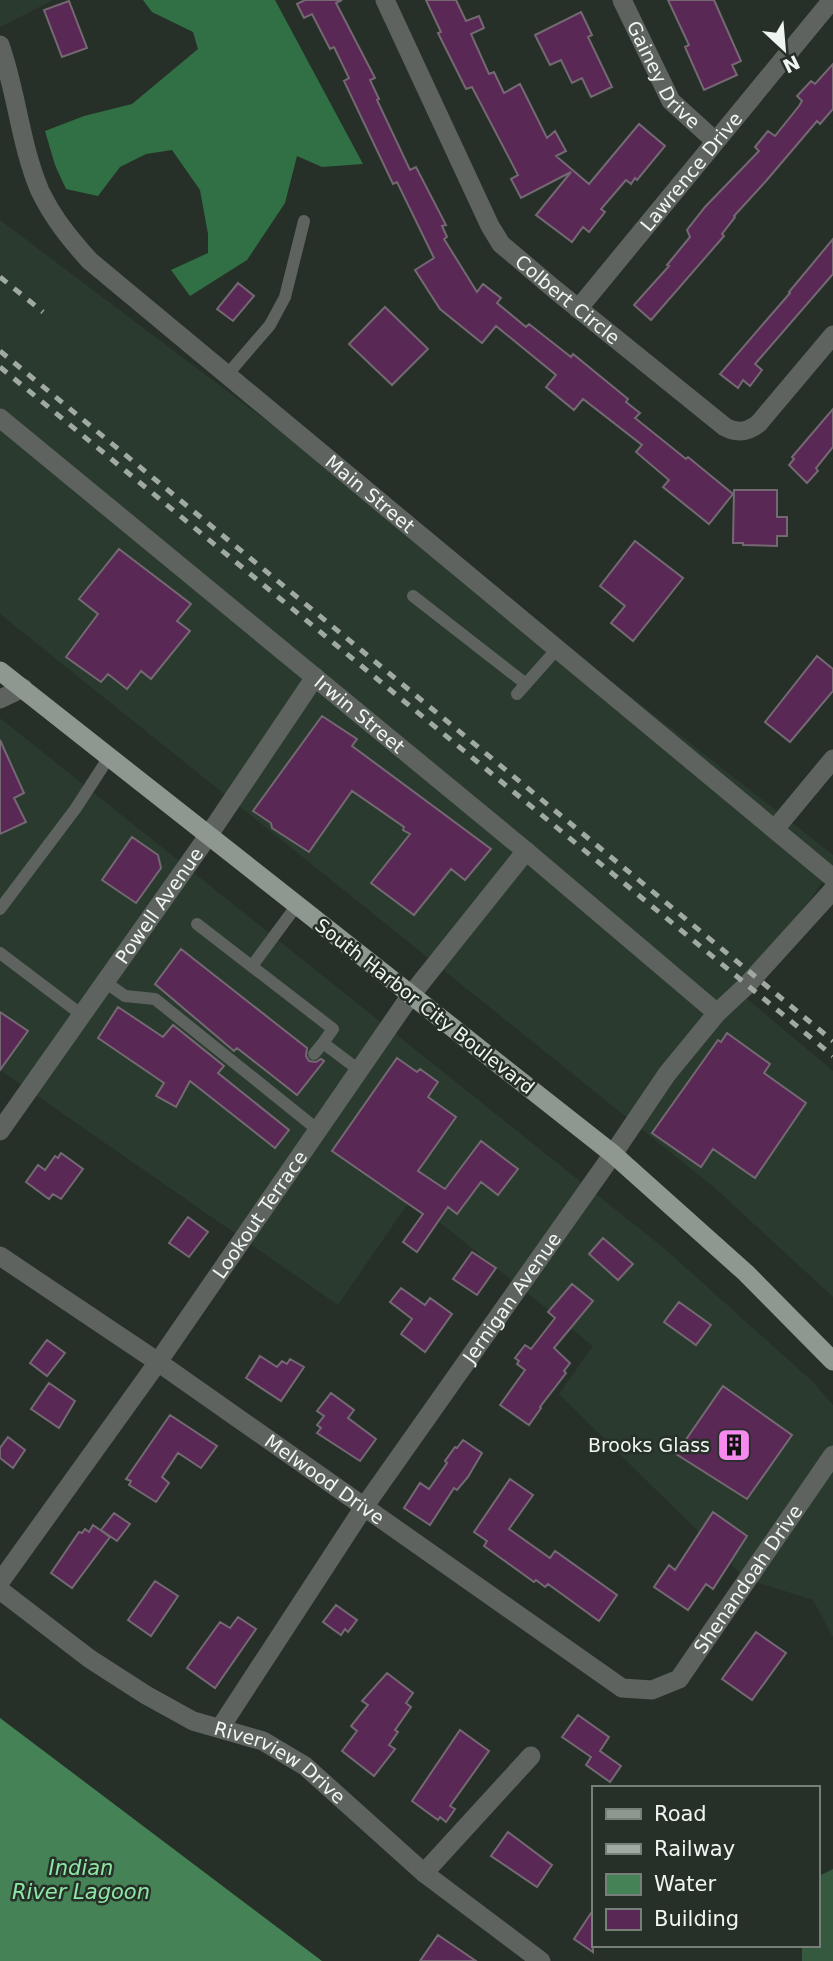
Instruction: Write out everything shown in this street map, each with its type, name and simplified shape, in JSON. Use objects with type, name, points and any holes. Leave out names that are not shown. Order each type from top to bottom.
[{"type":"main road","name":"South Harbor City Boulevard","points":[[0,671],[613,1154],[736,1264],[833,1361]]},
{"type":"street","name":"Colbert Circle","points":[[385,0],[492,231],[501,244],[732,431],[743,432],[759,423],[833,335]]},
{"type":"street","name":"Gainey Drive","points":[[622,0],[670,102],[715,140]]},
{"type":"street","name":"Lawrence Drive","points":[[578,309],[832,0]]},
{"type":"street","name":"Main Street","points":[[0,45],[30,162],[40,190],[66,235],[90,261],[833,878]]},
{"type":"street","name":"Irwin Street","points":[[0,418],[526,851],[717,1013]]},
{"type":"street","name":"Powell Avenue","points":[[0,1131],[208,835],[315,677]]},
{"type":"street","points":[[0,699],[23,688]]},
{"type":"street","points":[[775,829],[833,760]]},
{"type":"street","name":"Lookout Terrace","points":[[0,1582],[158,1363],[411,995],[526,851]]},
{"type":"street","name":"Jernigan Avenue","points":[[220,1728],[364,1507],[667,1074],[717,1013],[747,985],[833,890]]},
{"type":"street","name":"Melwood Drive","points":[[0,1256],[158,1363],[622,1688],[652,1690]]},
{"type":"street","name":"Shenandoah Drive","points":[[652,1690],[679,1679],[833,1455]]},
{"type":"street","name":"Riverview Drive","points":[[0,1590],[90,1659],[146,1695],[193,1721],[263,1741],[305,1766],[424,1873],[541,1961]]},
{"type":"street","points":[[424,1873],[531,1756]]},
{"type":"lane","points":[[227,375],[270,325],[285,297],[304,221]]},
{"type":"lane","points":[[413,596],[521,689],[556,649]]},
{"type":"lane","points":[[0,909],[76,808],[109,757]]},
{"type":"lane","points":[[252,967],[297,905]]},
{"type":"lane","points":[[197,924],[333,1029],[314,1054]]},
{"type":"lane","points":[[0,953],[82,1015]]},
{"type":"lane","points":[[105,982],[125,996],[155,999],[318,1130]]},
{"type":"lane","points":[[323,1042],[359,1070]]},
{"type":"lane","points":[[280,1100],[288,1088]]},
{"type":"shaded area","points":[[0,0],[53,0],[0,27]]},
{"type":"shaded area","points":[[143,0],[275,0],[363,164],[322,167],[297,156],[285,203],[247,260],[190,296],[171,270],[208,253],[208,234],[200,190],[172,150],[146,154],[120,167],[98,196],[66,189],[55,165],[45,131],[84,116],[132,104],[198,49],[193,32],[152,12]]},
{"type":"shaded area","points":[[0,220],[566,646],[833,855],[833,866],[745,997],[833,1071],[833,1297],[716,1189],[0,614]]},
{"type":"shaded area","points":[[0,718],[665,1249],[813,1382],[833,1405],[833,1637],[813,1600],[746,1579],[559,1394],[593,1346],[411,1199],[338,1305],[0,1070]]},
{"type":"shaded area","points":[[833,1869],[833,1961],[802,1961],[802,1947],[819,1947],[819,1876]]},
{"type":"water","name":"Indian River Lagoon","points":[[0,1718],[322,1961],[0,1961]]},
{"type":"building","points":[[305,0],[342,0],[336,3],[375,78],[370,80],[379,99],[377,100],[410,170],[416,167],[446,225],[442,226],[447,237],[444,239],[477,292],[483,284],[501,298],[497,303],[526,327],[529,324],[571,357],[573,354],[628,399],[626,402],[640,413],[635,418],[733,494],[709,524],[663,487],[669,480],[636,452],[642,445],[583,399],[574,410],[546,387],[556,375],[496,326],[482,343],[440,309],[415,270],[434,258],[397,182],[393,184],[344,81],[349,78],[334,47],[330,49],[312,14],[304,18],[297,4]]},
{"type":"building","points":[[426,0],[456,0],[466,21],[479,16],[484,28],[471,34],[489,74],[494,72],[504,93],[520,84],[547,138],[555,131],[566,151],[556,156],[589,184],[639,124],[665,146],[637,180],[635,178],[631,184],[626,180],[601,209],[605,212],[589,232],[583,227],[572,242],[536,215],[571,172],[521,198],[511,179],[518,175],[472,87],[466,89],[438,33],[441,32]]},
{"type":"building","points":[[668,0],[714,0],[741,61],[732,65],[737,75],[704,90],[685,47],[689,45]]},
{"type":"building","points":[[69,1],[87,48],[62,57],[44,10]]},
{"type":"building","points":[[581,12],[592,35],[588,37],[612,87],[591,97],[582,78],[572,83],[561,60],[550,65],[535,35]]},
{"type":"building","points":[[833,64],[833,109],[820,124],[817,121],[734,216],[722,234],[724,236],[651,320],[634,305],[669,266],[667,265],[690,237],[687,230],[705,207],[759,151],[755,147],[768,131],[775,136],[802,101],[797,96],[811,81],[815,84]]},
{"type":"building","points":[[833,239],[833,274],[755,364],[762,370],[750,386],[743,380],[738,388],[720,374]]},
{"type":"building","points":[[238,283],[254,296],[233,321],[217,309]]},
{"type":"building","points":[[385,307],[428,349],[392,385],[349,344]]},
{"type":"building","points":[[833,409],[833,447],[807,483],[789,465],[794,459],[792,457]]},
{"type":"building","points":[[734,490],[777,490],[777,517],[787,517],[787,536],[777,536],[777,546],[733,543]]},
{"type":"building","points":[[635,541],[683,578],[633,641],[611,623],[625,606],[600,586]]},
{"type":"building","points":[[119,549],[191,604],[177,621],[190,631],[151,679],[141,671],[127,689],[108,674],[101,682],[66,657],[98,614],[79,599]]},
{"type":"building","points":[[817,656],[833,669],[833,691],[790,742],[765,722]]},
{"type":"building","points":[[322,716],[357,739],[352,746],[491,849],[465,880],[451,869],[414,915],[371,883],[410,834],[352,791],[309,852],[272,828],[271,823],[253,811]]},
{"type":"building","points":[[0,740],[24,793],[14,798],[26,822],[0,834]]},
{"type":"building","points":[[132,837],[158,855],[161,868],[136,903],[102,880]]},
{"type":"building","points":[[181,949],[307,1048],[306,1056],[309,1061],[324,1061],[297,1095],[237,1048],[234,1051],[155,984]]},
{"type":"building","points":[[118,1007],[163,1037],[173,1025],[224,1066],[218,1073],[289,1130],[275,1148],[190,1081],[176,1107],[156,1096],[164,1083],[98,1038]]},
{"type":"building","points":[[0,1012],[28,1031],[0,1070]]},
{"type":"building","points":[[727,1033],[770,1064],[764,1073],[806,1103],[755,1178],[713,1149],[701,1167],[652,1133],[718,1040],[721,1042]]},
{"type":"building","points":[[397,1058],[417,1072],[420,1069],[438,1082],[428,1097],[456,1117],[418,1171],[445,1189],[481,1141],[518,1169],[498,1195],[481,1182],[457,1214],[448,1207],[417,1252],[403,1242],[423,1214],[332,1151]]},
{"type":"building","points":[[61,1153],[83,1169],[61,1199],[53,1194],[49,1199],[26,1182],[38,1165],[45,1170],[55,1156],[58,1158]]},
{"type":"building","points":[[188,1217],[208,1232],[189,1257],[169,1243]]},
{"type":"building","points":[[603,1238],[633,1264],[618,1280],[589,1254]]},
{"type":"building","points":[[472,1252],[496,1268],[477,1295],[453,1279]]},
{"type":"building","points":[[572,1284],[593,1301],[554,1348],[570,1363],[564,1371],[566,1373],[529,1425],[500,1405],[525,1370],[517,1364],[519,1361],[515,1358],[525,1345],[531,1349],[555,1318],[548,1312]]},
{"type":"building","points":[[401,1288],[425,1305],[430,1298],[452,1314],[425,1352],[401,1334],[412,1319],[390,1302]]},
{"type":"building","points":[[679,1302],[711,1325],[696,1345],[664,1322]]},
{"type":"building","points":[[47,1340],[65,1353],[47,1376],[30,1363]]},
{"type":"building","points":[[260,1356],[277,1367],[282,1361],[287,1364],[290,1359],[304,1367],[281,1401],[246,1378]]},
{"type":"building","points":[[49,1383],[75,1401],[59,1428],[31,1409]]},
{"type":"building","name":"Brooks Glass","points":[[723,1386],[792,1435],[747,1499],[676,1454]]},
{"type":"building","points":[[331,1393],[354,1410],[348,1418],[376,1439],[360,1461],[317,1433],[321,1428],[317,1425],[324,1416],[317,1411]]},
{"type":"building","points":[[170,1415],[217,1446],[201,1468],[178,1453],[162,1477],[169,1483],[156,1502],[129,1485],[131,1481],[126,1479]]},
{"type":"building","points":[[8,1437],[25,1450],[13,1468],[0,1458],[0,1448]]},
{"type":"building","points":[[463,1440],[482,1453],[468,1477],[457,1490],[454,1488],[430,1525],[404,1508],[420,1483],[429,1489],[447,1463],[445,1461]]},
{"type":"building","points":[[510,1479],[533,1495],[509,1529],[550,1558],[555,1551],[617,1595],[599,1621],[548,1584],[545,1587],[536,1580],[534,1582],[484,1546],[487,1541],[474,1532]]},
{"type":"building","points":[[713,1512],[747,1536],[713,1589],[706,1584],[688,1610],[654,1587],[669,1565],[675,1570]]},
{"type":"building","points":[[114,1513],[130,1524],[117,1541],[101,1530]]},
{"type":"building","points":[[93,1525],[110,1537],[72,1588],[51,1573],[79,1532],[82,1533],[85,1529],[89,1532]]},
{"type":"building","points":[[155,1581],[178,1596],[151,1636],[128,1620]]},
{"type":"building","points":[[336,1605],[357,1620],[348,1632],[345,1629],[341,1635],[323,1622]]},
{"type":"building","points":[[238,1617],[256,1629],[215,1688],[187,1668],[220,1622],[230,1628]]},
{"type":"building","points":[[756,1632],[786,1653],[752,1700],[722,1679]]},
{"type":"building","points":[[387,1673],[413,1693],[406,1703],[411,1707],[395,1730],[398,1732],[389,1745],[395,1749],[374,1776],[342,1751],[357,1731],[351,1726],[368,1705],[362,1701]]},
{"type":"building","points":[[578,1715],[609,1737],[600,1751],[621,1766],[610,1782],[586,1765],[591,1757],[562,1737]]},
{"type":"building","points":[[460,1730],[489,1751],[450,1806],[455,1809],[446,1822],[440,1817],[438,1820],[412,1801]]},
{"type":"building","points":[[508,1832],[552,1865],[537,1887],[491,1856]]},
{"type":"building","points":[[592,1912],[593,1952],[574,1939]]},
{"type":"building","points":[[438,1935],[476,1961],[420,1961]]},
{"type":"railway","points":[[0,277],[43,312]]},
{"type":"railway","points":[[0,351],[833,1041]]},
{"type":"railway","points":[[0,367],[833,1056]]},
{"type":"place","name":"Brooks Glass","points":[[734,1445]]}]
